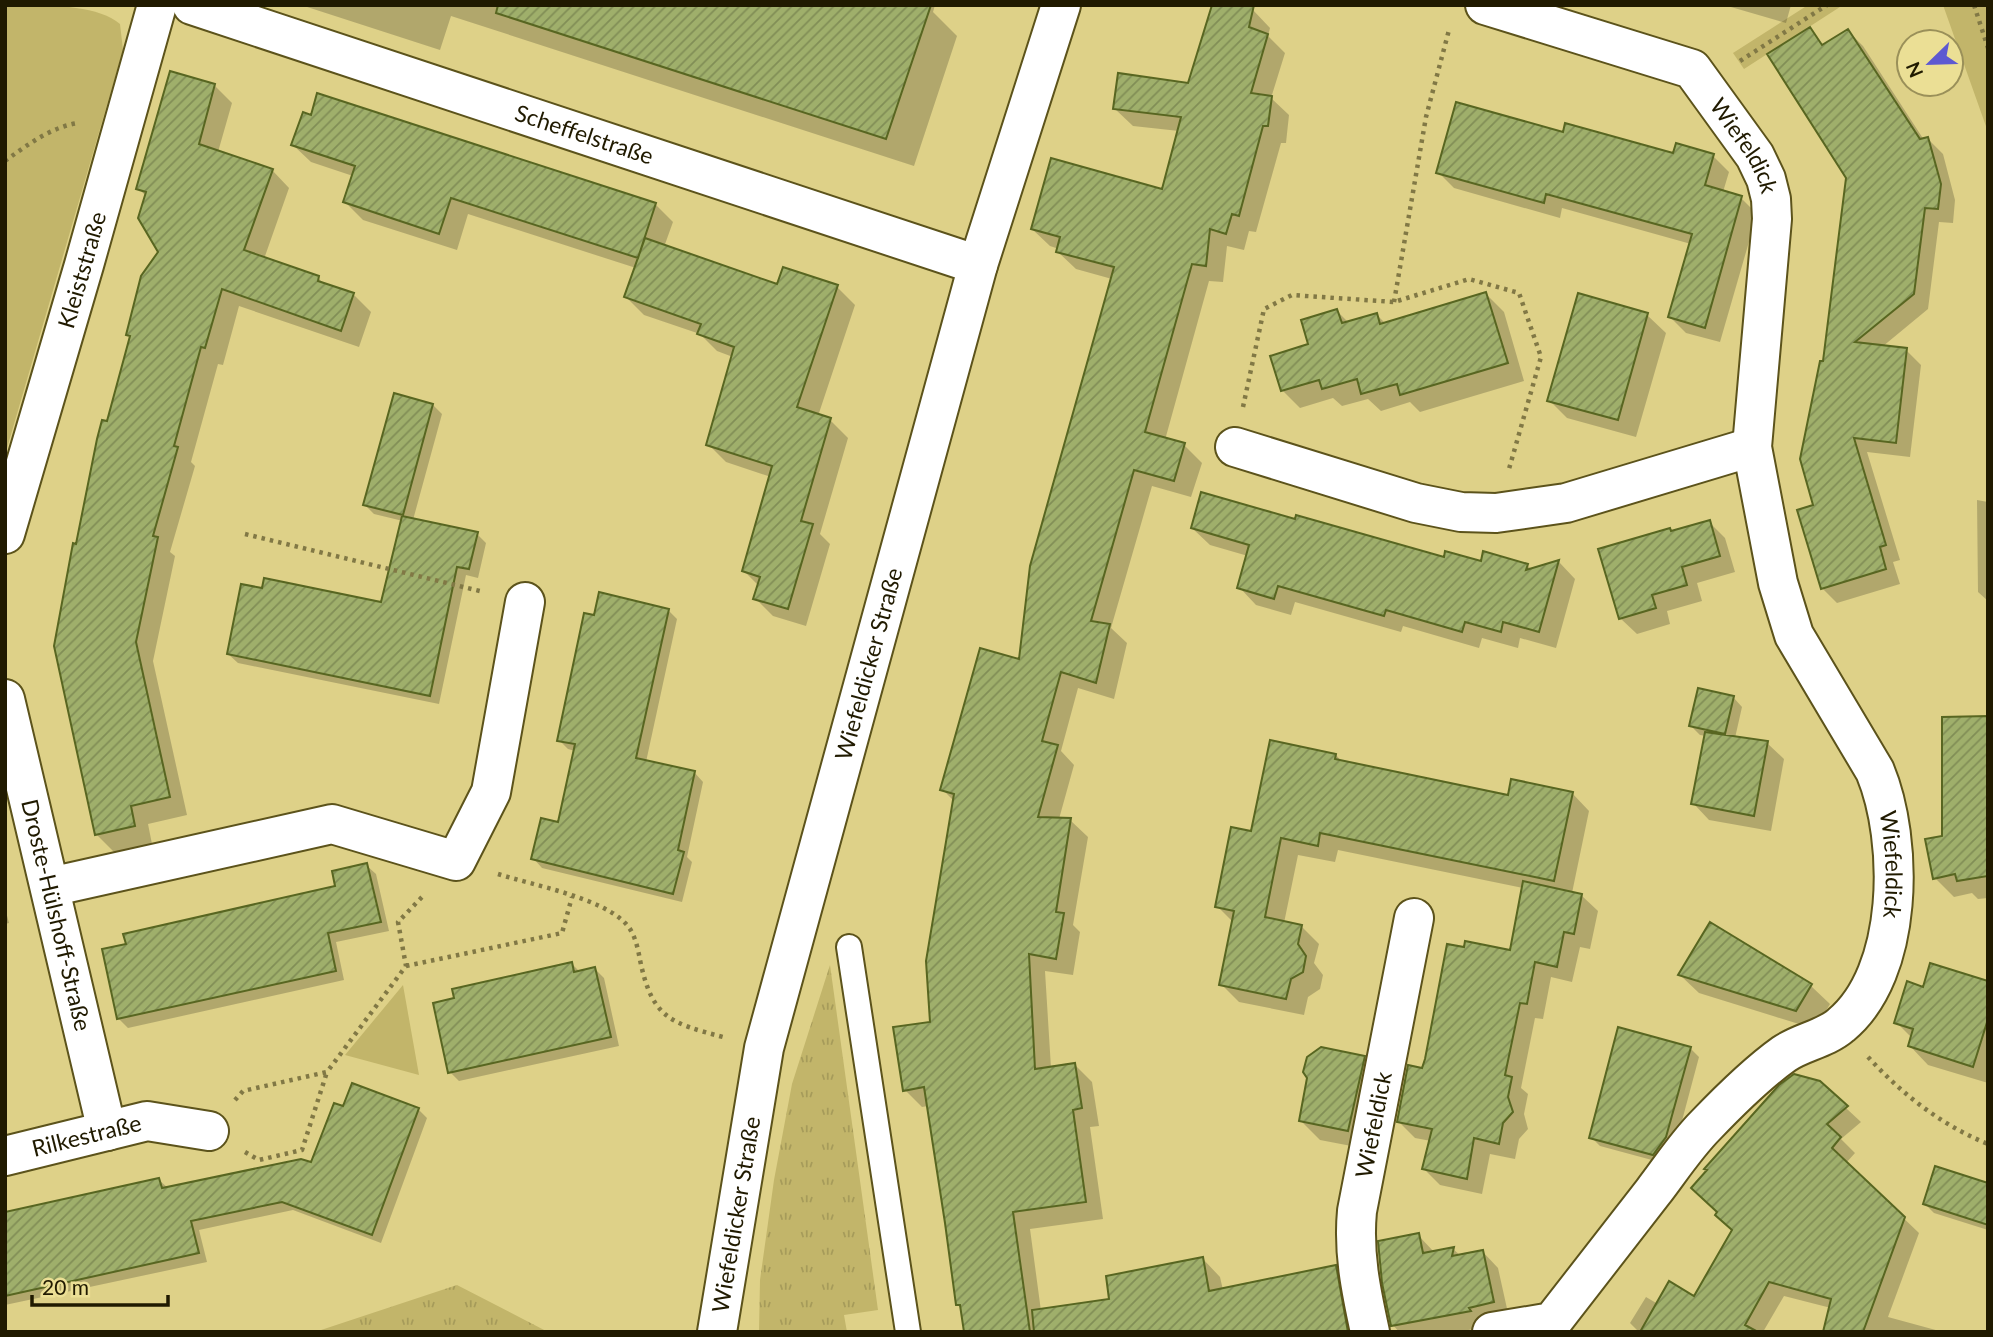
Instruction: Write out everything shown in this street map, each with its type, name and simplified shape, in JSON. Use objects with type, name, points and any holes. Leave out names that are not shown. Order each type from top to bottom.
[{"type":"street","name":"Kleiststraße","points":[[5,534],[157,5]]},
{"type":"street","name":"Scheffelstraße","points":[[192,5],[978,265]]},
{"type":"street","name":"Wiefeldicker Straße","points":[[717,1332],[764,1048],[978,265],[1061,5]]},
{"type":"street","name":"Wiefeldick","points":[[1469,12],[1692,69],[1755,156],[1766,179],[1772,219],[1752,447],[1778,583],[1794,635],[1875,771],[1882,789],[1888,815],[1894,903],[1886,942],[1870,992],[1840,1026],[1786,1052],[1704,1127],[1561,1327],[1492,1332]]},
{"type":"street","points":[[1234,447],[1416,503],[1461,512],[1496,513],[1566,503],[1752,447]]},
{"type":"street","points":[[50,887],[332,824],[456,861],[491,792],[525,602]]},
{"type":"street","name":"Droste-Hülshoff-Straße","points":[[5,699],[107,1131]]},
{"type":"street","name":"Wiefeldick","points":[[1370,1332],[1356,1264],[1354,1239],[1357,1211],[1414,918]]},
{"type":"street","name":"Rilkestraße","points":[[5,1156],[147,1121],[209,1131]]},
{"type":"lane","points":[[849,947],[908,1332]]},
{"type":"path","points":[[1704,84],[1827,5]]},
{"type":"path","points":[[1974,5],[1988,48]]},
{"type":"path","points":[[1394,302],[1426,117],[1469,12]]},
{"type":"path","points":[[5,161],[35,140],[76,123],[100,126],[121,133]]},
{"type":"path","points":[[1234,447],[1264,309],[1292,295],[1394,302],[1469,279],[1519,293],[1541,356],[1496,513]]},
{"type":"path","points":[[246,534],[525,602]]},
{"type":"path","points":[[406,966],[398,922],[456,861],[595,903],[613,913],[629,926],[650,996],[659,1010],[684,1027],[764,1048]]},
{"type":"path","points":[[327,1072],[243,1091],[209,1131],[259,1160],[302,1150],[327,1072],[406,966],[562,933],[572,897]]},
{"type":"path","points":[[1840,1026],[1892,1083],[1924,1110],[1988,1144]]},
{"type":"green space","points":[[5,5],[66,7],[97,12],[120,24],[123,50],[5,455]]},
{"type":"green space","points":[[1808,5],[1843,5],[1744,69],[1733,53]]},
{"type":"green space","points":[[1943,5],[1988,5],[1988,132],[1965,67],[1965,28],[1951,28]]},
{"type":"green space","points":[[830,965],[878,1310],[844,1315],[847,1332],[759,1332],[760,1280],[774,1180],[792,1084]]},
{"type":"green space","points":[[403,985],[419,1075],[345,1055]]},
{"type":"green space","points":[[457,1285],[548,1332],[315,1332]]},
{"type":"building","points":[[498,5],[931,5],[886,139],[496,13]]},
{"type":"building","points":[[1212,5],[1254,5],[1249,27],[1268,34],[1251,93],[1272,96],[1268,126],[1263,126],[1239,216],[1232,214],[1226,234],[1210,229],[1206,266],[1192,264],[1145,432],[1185,443],[1174,481],[1134,470],[1091,621],[1110,624],[1096,683],[1061,672],[1042,741],[1058,745],[1038,817],[1071,818],[1056,912],[1064,913],[1056,959],[1029,954],[1035,1069],[1075,1063],[1082,1108],[1073,1110],[1086,1202],[1013,1212],[1030,1332],[964,1332],[960,1305],[956,1305],[924,1087],[903,1091],[893,1027],[930,1022],[926,961],[954,794],[940,790],[980,648],[1019,659],[1030,566],[1114,267],[1056,252],[1060,237],[1031,229],[1051,158],[1162,189],[1181,117],[1113,109],[1118,73],[1188,83]]},
{"type":"building","points":[[1810,27],[1822,45],[1848,29],[1920,139],[1928,137],[1941,184],[1938,209],[1925,208],[1914,294],[1855,342],[1907,348],[1896,443],[1854,438],[1886,545],[1880,547],[1886,569],[1821,589],[1797,510],[1813,505],[1800,459],[1820,361],[1823,361],[1846,178],[1767,54]]},
{"type":"building","points":[[170,71],[215,84],[199,144],[273,169],[244,250],[319,276],[318,281],[354,293],[341,331],[222,289],[205,348],[201,347],[174,446],[178,447],[153,536],[158,537],[136,642],[170,797],[131,806],[135,826],[95,835],[54,646],[73,543],[76,544],[102,420],[107,421],[130,336],[126,335],[141,276],[158,252],[138,218],[146,192],[136,189]]},
{"type":"building","points":[[317,93],[656,203],[638,258],[451,198],[439,234],[343,202],[355,166],[291,145],[303,112],[311,115]]},
{"type":"building","points":[[1456,102],[1563,132],[1565,123],[1673,153],[1676,143],[1714,154],[1705,185],[1742,196],[1705,328],[1668,317],[1692,234],[1546,194],[1544,203],[1436,173]]},
{"type":"building","points":[[645,238],[777,284],[783,267],[838,285],[797,407],[831,418],[801,521],[813,524],[788,609],[753,599],[760,577],[742,571],[772,466],[706,445],[734,347],[697,334],[701,324],[624,297]]},
{"type":"building","points":[[1486,292],[1508,363],[1400,395],[1397,384],[1361,394],[1357,379],[1322,389],[1319,380],[1281,391],[1270,356],[1308,344],[1301,320],[1337,309],[1342,323],[1377,313],[1380,324]]},
{"type":"building","points":[[1578,293],[1648,313],[1618,420],[1547,401]]},
{"type":"building","points":[[394,393],[433,404],[403,515],[363,505]]},
{"type":"building","points":[[1201,492],[1295,519],[1296,515],[1444,557],[1445,551],[1481,561],[1483,551],[1528,564],[1526,570],[1559,560],[1539,632],[1503,622],[1501,632],[1465,622],[1462,632],[1386,610],[1384,616],[1278,586],[1274,599],[1237,588],[1249,545],[1191,528]]},
{"type":"building","points":[[402,516],[478,532],[469,569],[457,567],[430,696],[227,654],[241,584],[262,588],[264,578],[381,602]]},
{"type":"building","points":[[1710,520],[1720,556],[1682,567],[1687,585],[1652,595],[1656,608],[1619,619],[1598,549],[1670,528],[1671,531]]},
{"type":"building","points":[[599,592],[669,609],[636,758],[695,771],[678,850],[684,852],[673,894],[531,859],[541,818],[558,822],[575,744],[557,741],[584,613],[594,615]]},
{"type":"building","points":[[1698,688],[1734,696],[1725,734],[1689,726]]},
{"type":"building","points":[[1988,716],[1988,876],[1957,881],[1955,874],[1933,879],[1925,839],[1942,836],[1942,717]]},
{"type":"building","points":[[1705,732],[1768,741],[1754,816],[1691,804]]},
{"type":"building","points":[[1270,740],[1336,754],[1335,759],[1508,795],[1511,779],[1573,792],[1554,881],[1320,833],[1318,846],[1281,838],[1265,917],[1302,925],[1298,944],[1306,956],[1303,972],[1291,979],[1286,999],[1219,985],[1234,911],[1215,907],[1231,827],[1251,831]]},
{"type":"building","points":[[367,863],[381,922],[328,933],[336,971],[117,1019],[102,949],[126,944],[123,934],[335,886],[332,871]]},
{"type":"building","points":[[1523,881],[1582,894],[1574,934],[1564,932],[1557,967],[1535,962],[1527,1004],[1520,1003],[1505,1075],[1512,1077],[1508,1097],[1513,1112],[1503,1123],[1499,1144],[1474,1138],[1467,1179],[1422,1169],[1432,1129],[1397,1122],[1408,1065],[1422,1068],[1425,1059],[1447,944],[1464,947],[1465,941],[1510,950]]},
{"type":"building","points":[[1710,922],[1812,984],[1796,1011],[1678,975]]},
{"type":"building","points":[[572,962],[574,972],[595,967],[611,1037],[448,1073],[433,1003],[454,998],[452,989]]},
{"type":"building","points":[[1930,963],[1988,981],[1988,1019],[1973,1067],[1908,1046],[1913,1029],[1894,1023],[1907,981],[1923,987]]},
{"type":"building","points":[[1618,1027],[1691,1047],[1666,1137],[1653,1155],[1589,1138]]},
{"type":"building","points":[[1321,1047],[1365,1056],[1348,1131],[1299,1121],[1307,1078],[1303,1072],[1307,1057]]},
{"type":"building","points":[[1794,1074],[1820,1081],[1848,1106],[1827,1124],[1841,1137],[1832,1148],[1905,1217],[1863,1332],[1823,1332],[1831,1299],[1769,1282],[1745,1325],[1758,1332],[1640,1332],[1669,1281],[1694,1296],[1732,1230],[1691,1188],[1707,1170],[1704,1169],[1779,1085]]},
{"type":"building","points":[[352,1083],[419,1108],[372,1235],[282,1202],[191,1221],[199,1253],[5,1296],[5,1212],[159,1178],[162,1188],[301,1159],[311,1162],[334,1103],[343,1106]]},
{"type":"building","points":[[1935,1166],[1988,1183],[1988,1225],[1923,1204]]},
{"type":"building","points":[[1419,1233],[1423,1253],[1454,1247],[1452,1256],[1483,1250],[1494,1302],[1469,1308],[1471,1311],[1391,1326],[1382,1283],[1378,1241]]},
{"type":"building","points":[[1203,1257],[1209,1291],[1336,1265],[1348,1332],[1034,1332],[1032,1310],[1109,1299],[1106,1276]]}]
